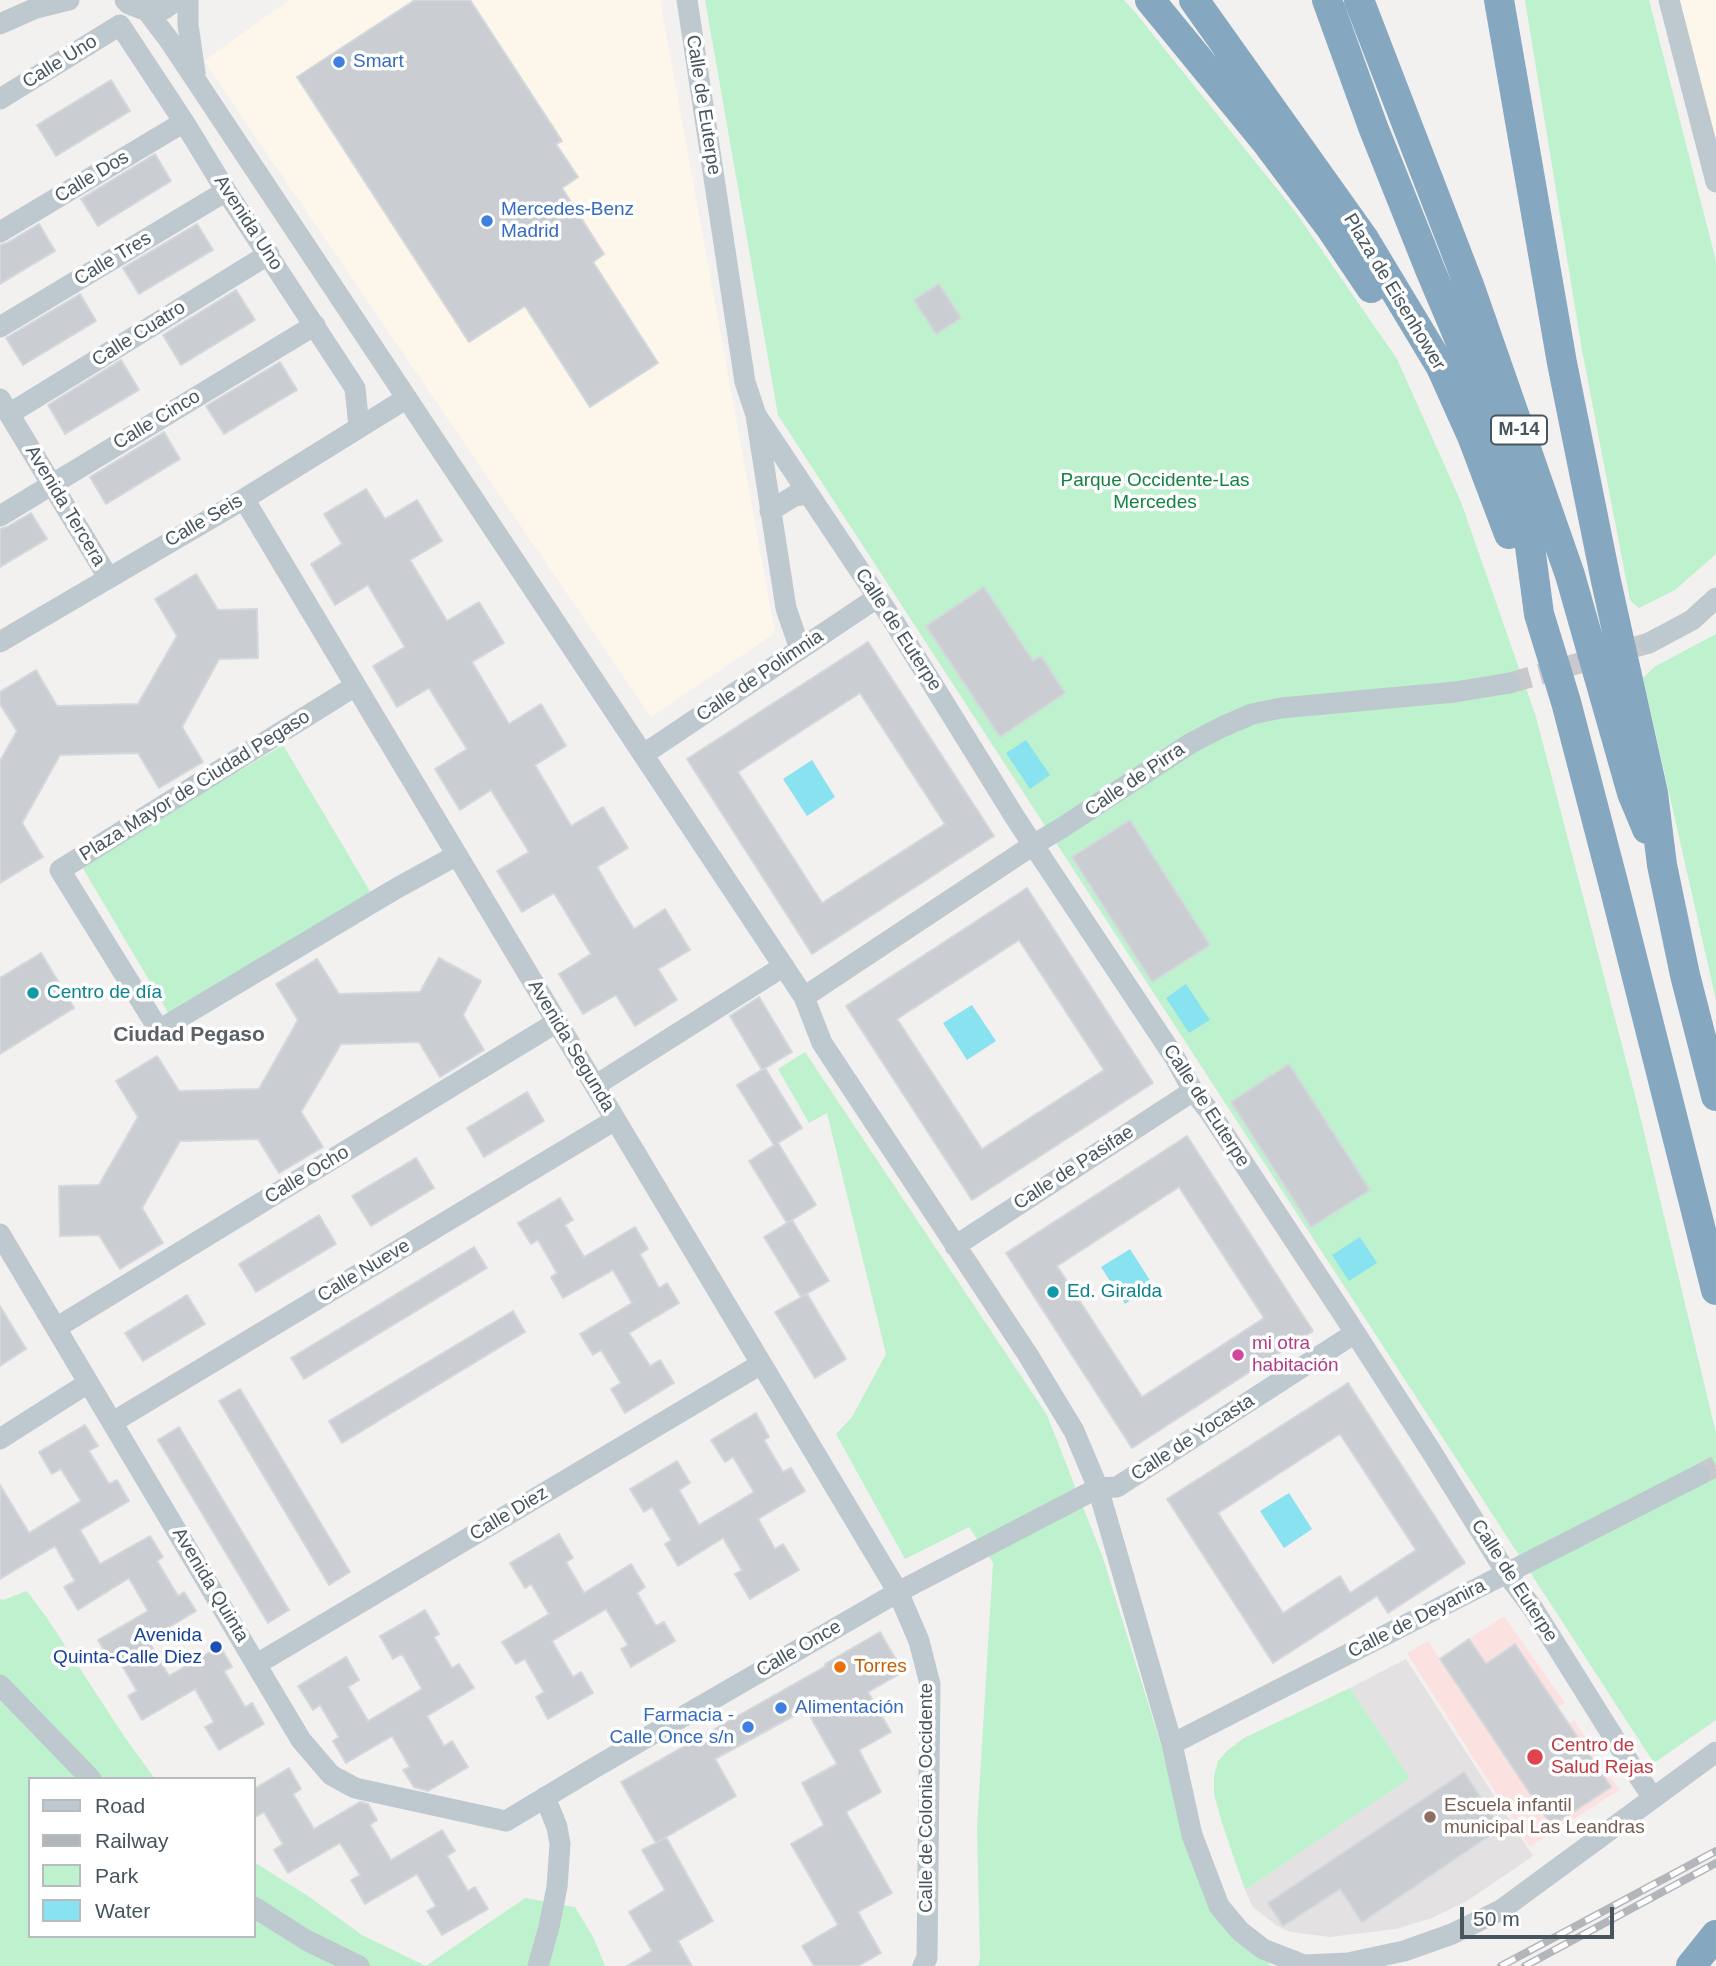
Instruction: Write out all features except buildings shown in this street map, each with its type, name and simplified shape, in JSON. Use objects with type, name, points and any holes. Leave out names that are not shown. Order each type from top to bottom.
[{"type":"highway","points":[[1150,0],[1267,143],[1330,227],[1472,436]]},
{"type":"highway","name":"Plaza de Eisenhower","points":[[1194,0],[1364,239],[1441,367],[1472,436],[1539,614]]},
{"type":"highway","name":"M-14","points":[[1326,0],[1373,127],[1490,411],[1530,539],[1539,614],[1566,702],[1716,1290]]},
{"type":"highway","name":"M-14","points":[[1360,0],[1470,288],[1570,575],[1632,793],[1662,865],[1685,975],[1716,1096]]},
{"type":"highway","points":[[1499,0],[1562,363],[1653,793],[1662,865]]},
{"type":"highway","points":[[1691,1966],[1716,1935]]},
{"type":"street","points":[[0,19],[32,0]]},
{"type":"street","points":[[0,24],[36,8],[69,0]]},
{"type":"street","points":[[129,4],[164,9],[177,0]]},
{"type":"street","points":[[188,0],[188,24],[195,79]]},
{"type":"street","name":"Calle de Euterpe","points":[[687,0],[745,382],[756,415],[786,608],[800,649]]},
{"type":"street","points":[[1669,0],[1716,182]]},
{"type":"street","points":[[129,4],[169,40],[644,754],[804,997],[822,1042],[1028,1355],[1074,1431],[1098,1488],[1172,1744],[1192,1835],[1219,1906],[1240,1931],[1263,1949],[1304,1965],[1360,1961],[1404,1951],[1452,1934],[1501,1910],[1716,1752]]},
{"type":"street","name":"Calle Uno","points":[[0,99],[120,25]]},
{"type":"street","name":"Avenida Uno","points":[[120,25],[355,388],[359,427]]},
{"type":"street","name":"Calle Dos","points":[[0,232],[184,122]]},
{"type":"street","name":"Calle Tres","points":[[0,327],[226,191]]},
{"type":"street","name":"Calle Cuatro","points":[[4,407],[269,254]]},
{"type":"street","name":"Calle Cinco","points":[[0,516],[315,325]]},
{"type":"street","name":"Calle Seis","points":[[0,642],[244,499],[407,398]]},
{"type":"street","name":"Avenida Tercera","points":[[4,407],[108,577]]},
{"type":"street","name":"Calle de Euterpe","points":[[756,415],[877,597],[1033,845],[1175,1058],[1193,1091],[1209,1111],[1355,1333],[1507,1574],[1535,1610],[1653,1798]]},
{"type":"street","points":[[770,511],[794,496],[809,494]]},
{"type":"street","name":"Avenida Segunda","points":[[244,499],[898,1592]]},
{"type":"street","name":"Calle de Polimnia","points":[[644,754],[877,597]]},
{"type":"street","points":[[1649,643],[1692,620],[1713,603]]},
{"type":"street","name":"Calle de Pirra","points":[[804,997],[1033,845],[1191,743],[1222,727],[1252,714],[1280,708],[1455,692],[1510,683]]},
{"type":"street","name":"Plaza Mayor de Ciudad Pegaso","points":[[355,686],[60,870],[159,1030],[457,855]]},
{"type":"street","points":[[596,1085],[784,966]]},
{"type":"street","name":"Calle Ocho","points":[[56,1328],[557,1022]]},
{"type":"street","name":"Calle de Pasifae","points":[[955,1246],[1193,1091]]},
{"type":"street","name":"Calle Nueve","points":[[113,1422],[615,1120]]},
{"type":"street","name":"Avenida Quinta","points":[[0,1234],[301,1740],[331,1775],[355,1788],[506,1821]]},
{"type":"street","name":"Calle de Yocasta","points":[[1098,1488],[1117,1487],[1355,1333]]},
{"type":"street","name":"Calle Diez","points":[[257,1664],[761,1364]]},
{"type":"street","points":[[0,1439],[88,1384]]},
{"type":"street","name":"Calle de Deyanira","points":[[1172,1744],[1699,1475]]},
{"type":"street","name":"Calle Once","points":[[506,1821],[898,1592],[1098,1488]]},
{"type":"street","name":"Calle de Colonia Occidente","points":[[898,1592],[919,1641],[930,1684],[927,1958],[923,1966]]},
{"type":"street","points":[[0,1685],[88,1777]]},
{"type":"street","points":[[538,1966],[557,1887],[560,1844],[557,1827],[545,1797]]},
{"type":"street","points":[[256,1908],[306,1940],[359,1966]]},
{"type":"shaded area","points":[[289,0],[660,0],[775,633],[651,717],[204,61]]},
{"type":"shaded area","points":[[1669,0],[1716,0],[1716,182]]},
{"type":"shaded area","name":"Centro de Salud Rejas","points":[[1504,1616],[1565,1703],[1558,1707],[1568,1723],[1574,1720],[1619,1790],[1530,1847],[1407,1653],[1428,1641],[1439,1658]]},
{"type":"shaded area","name":"Escuela infantil municipal Las Leandras","points":[[1406,1659],[1533,1856],[1467,1901],[1432,1918],[1396,1929],[1330,1937],[1291,1932],[1277,1926],[1253,1907],[1245,1890],[1410,1778],[1350,1688]]},
{"type":"green space","name":"Parque Occidente-Las Mercedes","points":[[705,0],[1124,0],[1294,210],[1397,359],[1461,502],[1536,717],[1635,1095],[1716,1433],[1716,1720],[1654,1763],[778,415]]},
{"type":"green space","points":[[1525,0],[1649,0],[1716,261],[1716,554],[1675,590],[1639,608],[1630,600],[1582,350]]},
{"type":"green space","points":[[1716,634],[1716,1000],[1643,678],[1654,667]]},
{"type":"green space","points":[[283,745],[371,893],[169,1014],[81,865]]},
{"type":"green space","points":[[805,1052],[1047,1415],[1103,1558],[1200,1871],[1271,1966],[978,1966],[977,1827],[993,1563],[969,1527],[905,1559],[836,1434],[852,1417],[886,1354],[827,1113],[809,1123],[778,1069]]},
{"type":"green space","points":[[27,1591],[154,1777],[28,1777],[28,1938],[256,1938],[256,1863],[362,1935],[426,1966],[0,1966],[0,1599]]},
{"type":"green space","points":[[1350,1688],[1410,1778],[1245,1890],[1214,1794],[1214,1776],[1218,1761],[1244,1738]]},
{"type":"green space","points":[[525,1898],[575,1907],[594,1939],[605,1966],[426,1966]]},
{"type":"water","points":[[1026,740],[1050,775],[1030,789],[1006,753]]},
{"type":"water","points":[[812,760],[835,797],[807,816],[783,779]]},
{"type":"water","points":[[1186,984],[1210,1020],[1189,1033],[1166,998]]},
{"type":"water","points":[[972,1005],[996,1041],[967,1060],[943,1023]]},
{"type":"water","points":[[1360,1237],[1377,1263],[1349,1281],[1332,1255]]},
{"type":"water","points":[[1130,1249],[1153,1285],[1125,1304],[1101,1267]]},
{"type":"water","points":[[1289,1493],[1312,1529],[1284,1548],[1260,1511]]},
{"type":"tunnel","points":[[1510,683],[1649,643]]},
{"type":"tunnel","points":[[1699,1475],[1716,1466]]},
{"type":"railway","points":[[1501,1966],[1716,1851]]},
{"type":"railway","points":[[1525,1966],[1716,1863]]},
{"type":"place","name":"Smart","points":[[339,62]]},
{"type":"place","name":"Mercedes-Benz Madrid","points":[[487,221]]},
{"type":"place","name":"Centro de día","points":[[33,993]]},
{"type":"place","name":"Ed. Giralda","points":[[1053,1292]]},
{"type":"place","name":"mi otra habitación","points":[[1238,1355]]},
{"type":"place","name":"Avenida Quinta-Calle Diez","points":[[216,1647]]},
{"type":"place","name":"Torres","points":[[840,1667]]},
{"type":"place","name":"Alimentación","points":[[781,1708]]},
{"type":"place","name":"Farmacia - Calle Once s/n","points":[[748,1727]]},
{"type":"place","name":"Centro de Salud Rejas","points":[[1535,1757]]},
{"type":"place","name":"Escuela infantil municipal Las Leandras","points":[[1430,1817]]},
{"type":"district","name":"Ciudad Pegaso","points":[[189,1035]]}]
